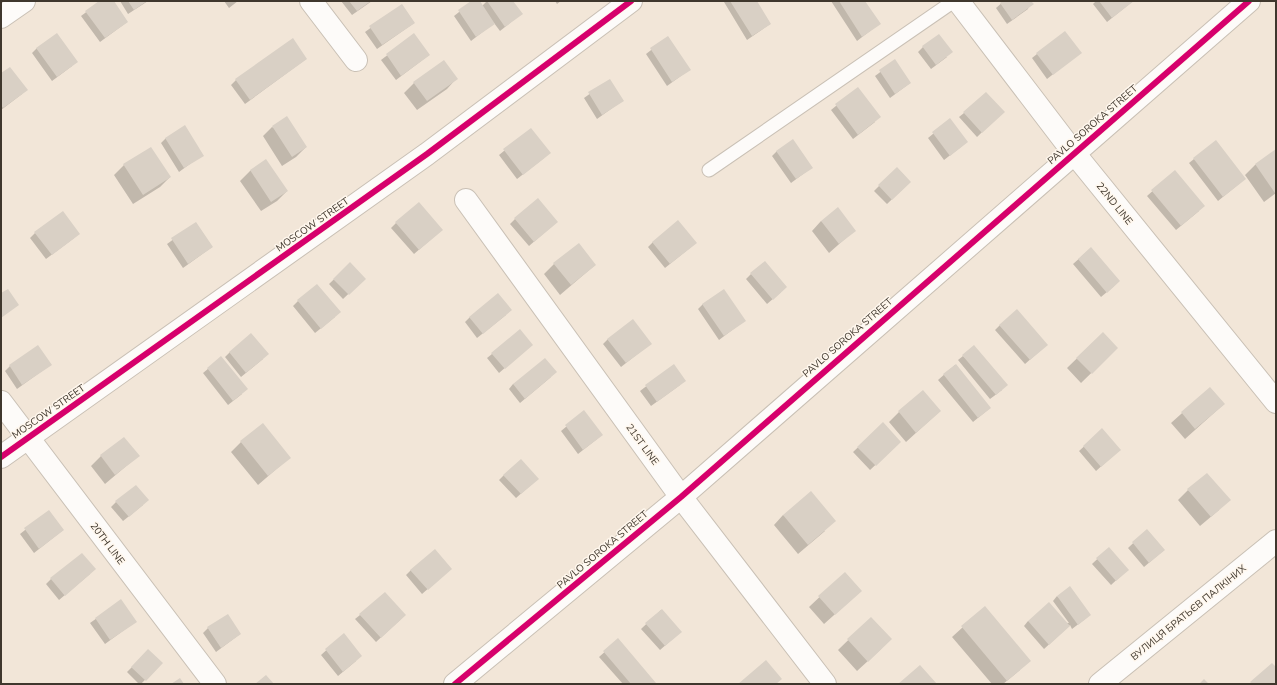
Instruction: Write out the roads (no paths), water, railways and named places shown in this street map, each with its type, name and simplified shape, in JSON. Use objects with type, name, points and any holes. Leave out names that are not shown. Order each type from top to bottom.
[{"type":"street","points":[[1,17],[24,1]]},
{"type":"street","points":[[311,1],[356,60]]},
{"type":"street","name":"MOSCOW STREET","points":[[1,457],[427,154],[631,1]]},
{"type":"street","name":"22ND LINE","points":[[958,1],[1074,153],[1276,402]]},
{"type":"street","name":"PAVLO SOROKA STREET","points":[[454,684],[681,497],[1249,1]]},
{"type":"street","name":"21ST LINE","points":[[466,200],[681,497],[825,684]]},
{"type":"street","name":"20TH LINE","points":[[1,402],[215,684]]},
{"type":"street","name":"ВУЛИЦЯ БРАТЬЄВ ПАЛКІНИХ","points":[[1100,684],[1276,541]]},
{"type":"lane","points":[[710,170],[954,1]]}]
